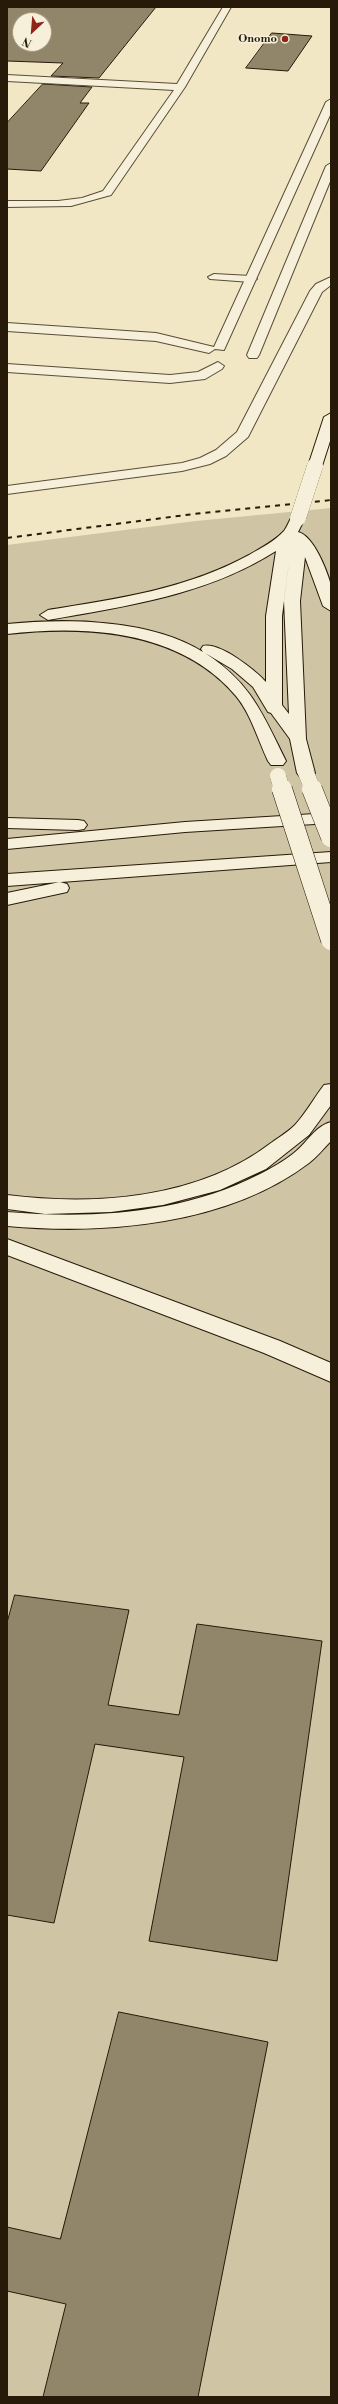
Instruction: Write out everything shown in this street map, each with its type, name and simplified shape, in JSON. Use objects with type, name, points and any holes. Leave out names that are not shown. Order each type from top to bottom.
[{"type":"street","points":[[7,204],[57,206],[89,201],[107,193],[180,87],[227,7]]},
{"type":"street","points":[[7,78],[180,87]]},
{"type":"street","points":[[331,102],[250,279],[214,348],[203,352],[201,358],[218,366],[237,365],[253,359],[253,355],[331,166]]},
{"type":"street","points":[[214,277],[250,279]]},
{"type":"street","points":[[7,490],[182,467],[205,461],[221,454],[243,434],[304,318],[316,291],[320,286],[331,280]]},
{"type":"street","points":[[7,327],[156,337],[214,348],[239,348],[253,355]]},
{"type":"street","points":[[7,368],[170,379],[201,376],[212,371],[218,366]]},
{"type":"street","points":[[277,769],[273,706],[274,616],[295,532],[331,417]]},
{"type":"street","points":[[295,532],[310,551],[331,606]]},
{"type":"street","points":[[7,620],[138,600],[190,588],[230,572],[295,532]]},
{"type":"street","points":[[295,532],[292,601],[298,739],[306,773],[331,837]]},
{"type":"street","points":[[43,615],[108,620],[140,626],[174,635],[201,646],[238,666],[259,684],[273,706],[298,739]]},
{"type":"street","points":[[7,629],[60,625],[109,628],[167,642],[194,654],[221,671],[242,693],[277,769],[331,940]]},
{"type":"street","points":[[7,844],[185,828],[331,818]]},
{"type":"street","points":[[7,823],[185,828]]},
{"type":"street","points":[[7,880],[331,857]]},
{"type":"street","points":[[7,899],[76,885],[188,868]]},
{"type":"street","points":[[7,1202],[45,1207],[111,1205],[163,1198],[212,1185],[258,1164],[302,1130],[331,1090]]},
{"type":"street","points":[[7,1219],[77,1224],[171,1214],[262,1183],[298,1160],[322,1141],[331,1129]]},
{"type":"street","points":[[7,1247],[272,1347],[331,1372]]},
{"type":"shaded area","points":[[331,508],[331,2397],[7,2397],[7,545],[196,521]]},
{"type":"building","points":[[7,7],[156,7],[99,78],[51,76],[63,63],[7,61]]},
{"type":"building","points":[[272,33],[312,36],[288,71],[246,68]]},
{"type":"building","points":[[43,84],[92,87],[80,103],[89,103],[41,171],[7,169],[7,123]]},
{"type":"building","points":[[15,1595],[129,1610],[108,1705],[179,1715],[197,1624],[322,1641],[277,1961],[149,1941],[184,1757],[95,1744],[54,1923],[7,1915],[7,1623]]},
{"type":"building","points":[[119,2012],[268,2042],[198,2397],[43,2397],[66,2304],[7,2291],[7,2227],[60,2239]]},
{"type":"railway","points":[[7,538],[194,514],[331,500]]},
{"type":"place","name":"Onomo","points":[[285,39]]}]
